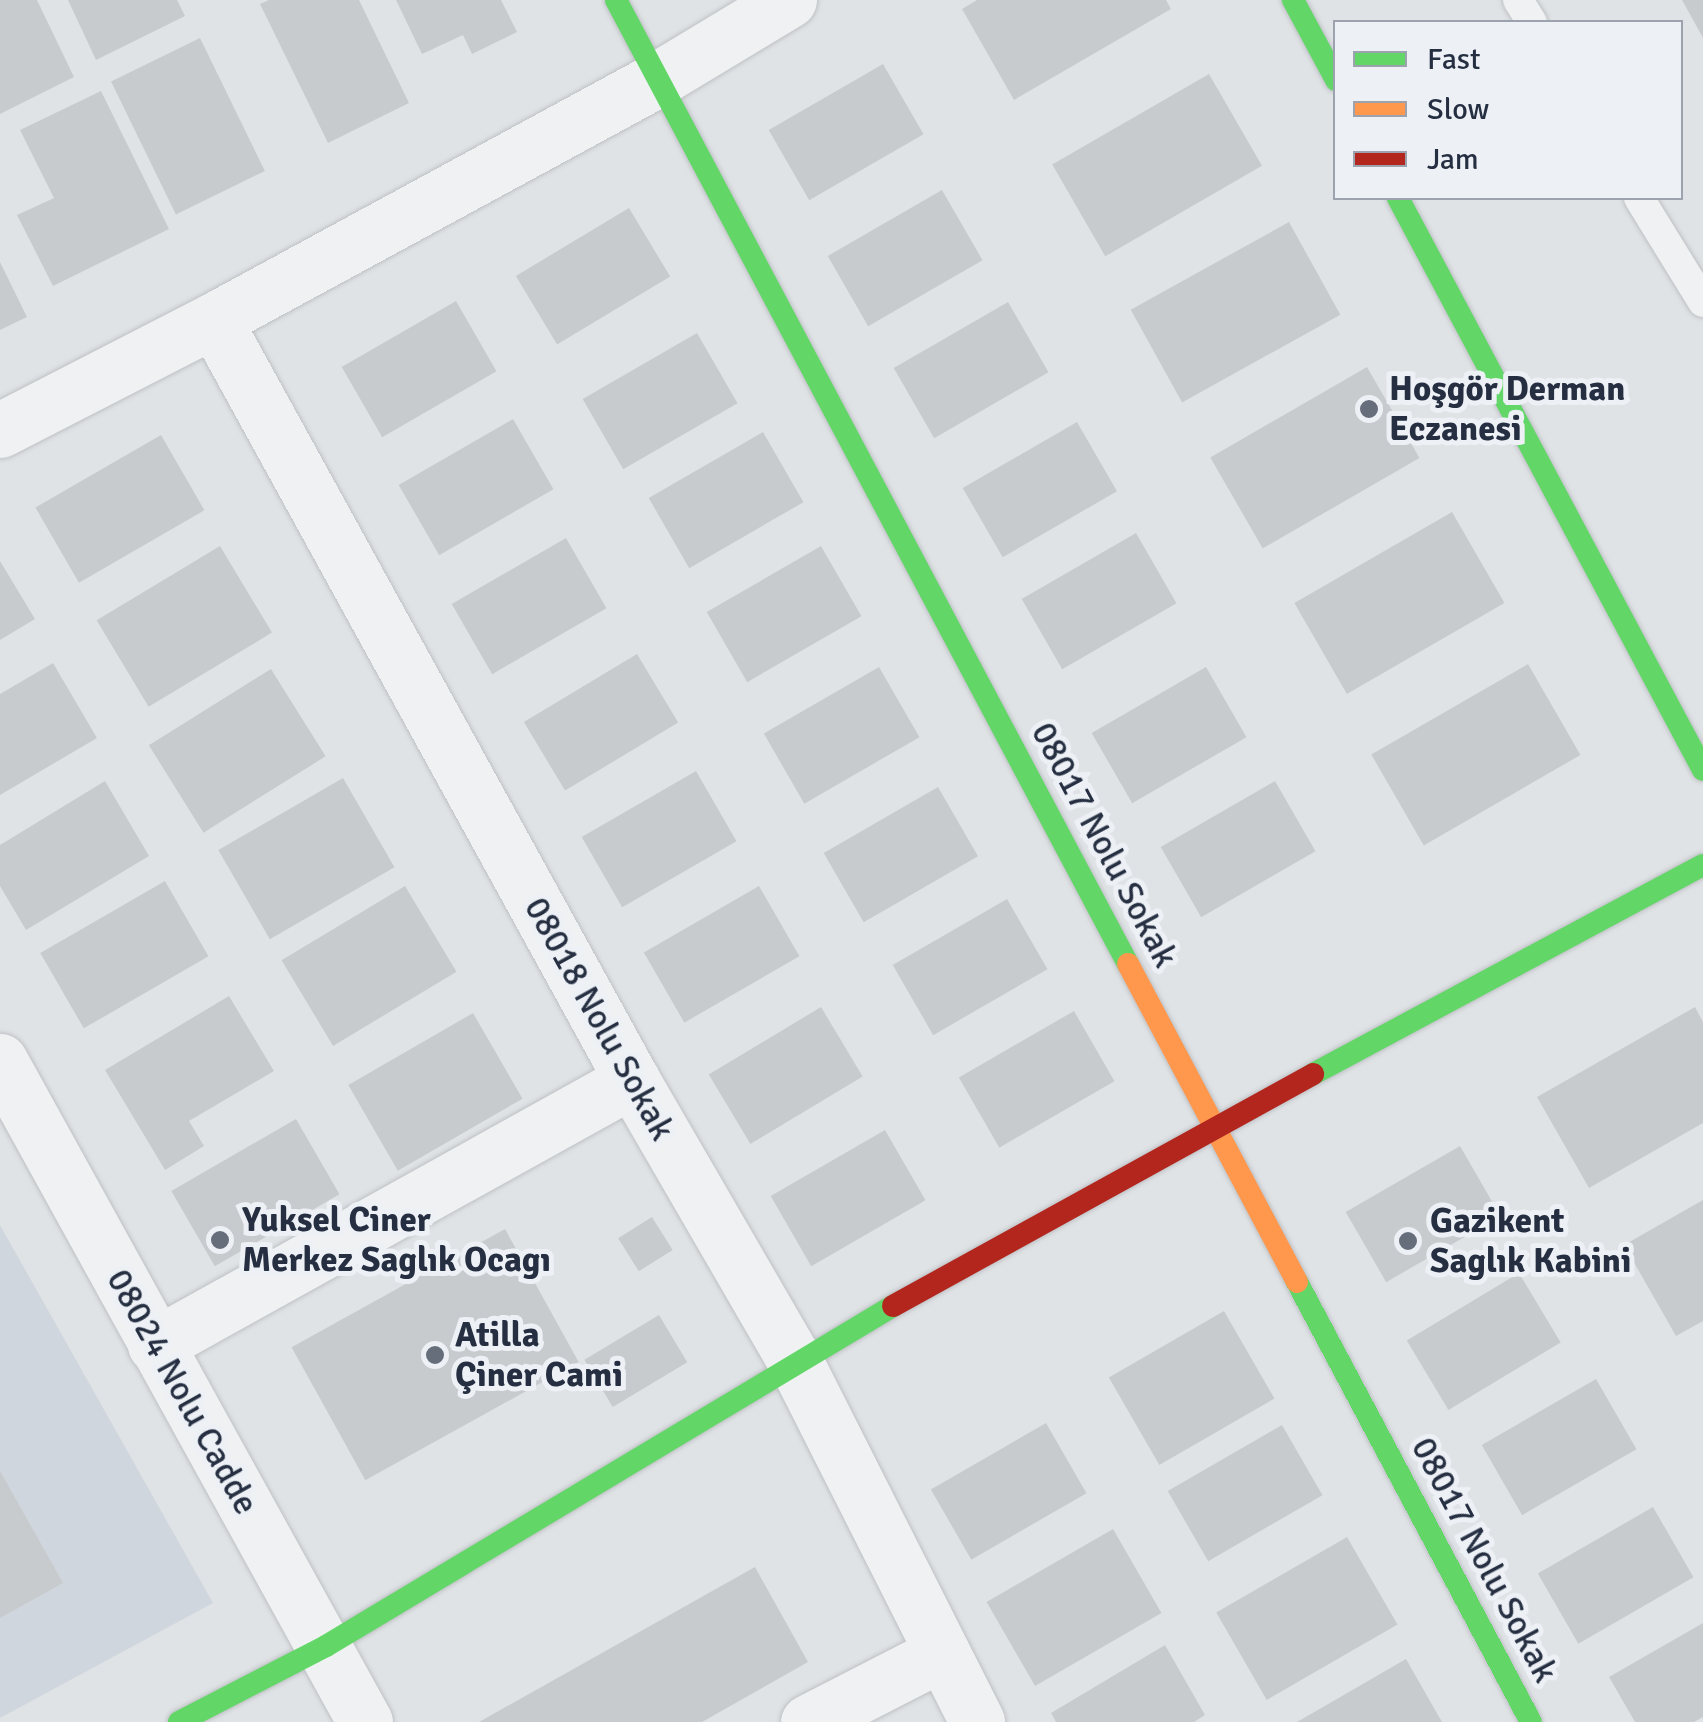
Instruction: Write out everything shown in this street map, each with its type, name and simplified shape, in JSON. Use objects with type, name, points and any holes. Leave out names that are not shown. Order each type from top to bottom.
[{"type":"street","name":"08017 Nolu Sokak","points":[[616,0],[1530,1722]]},
{"type":"street","points":[[0,430],[214,320],[658,78],[789,0]]},
{"type":"street","points":[[1293,0],[1333,74]]},
{"type":"street","points":[[1399,200],[1703,770]]},
{"type":"street","name":"08018 Nolu Sokak","points":[[214,320],[632,1080],[795,1362],[977,1722]]},
{"type":"street","points":[[178,1722],[326,1646],[795,1362],[1214,1127],[1703,865]]},
{"type":"street","name":"08024 Nolu Cadde","points":[[0,1062],[365,1722]]},
{"type":"street","points":[[155,1345],[632,1080]]},
{"type":"street","points":[[808,1722],[942,1654]]},
{"type":"lane","points":[[1640,200],[1703,302]]},
{"type":"shaded area","points":[[0,1225],[213,1603],[0,1718]]},
{"type":"building","points":[[0,0],[37,0],[74,77],[0,114]]},
{"type":"building","points":[[68,0],[177,0],[185,16],[96,60]]},
{"type":"building","points":[[269,0],[359,0],[409,103],[328,143],[260,4]]},
{"type":"building","points":[[396,0],[501,0],[517,32],[472,54],[463,35],[422,54]]},
{"type":"building","points":[[977,0],[1166,0],[1171,9],[1014,100],[962,9]]},
{"type":"building","points":[[1682,0],[1703,0],[1703,38]]},
{"type":"building","points":[[200,38],[265,171],[176,214],[111,81]]},
{"type":"building","points":[[883,64],[924,134],[809,200],[769,130]]},
{"type":"building","points":[[1209,74],[1262,166],[1105,256],[1052,164]]},
{"type":"building","points":[[101,91],[169,229],[53,286],[17,215],[54,198],[20,130]]},
{"type":"building","points":[[942,190],[982,260],[868,326],[828,256]]},
{"type":"building","points":[[629,208],[670,277],[557,345],[516,276]]},
{"type":"building","points":[[1289,222],[1340,315],[1182,402],[1131,310]]},
{"type":"building","points":[[0,262],[27,317],[0,330]]},
{"type":"building","points":[[456,301],[496,371],[382,437],[342,367]]},
{"type":"building","points":[[1008,302],[1048,372],[934,438],[894,368]]},
{"type":"building","points":[[697,333],[738,403],[623,469],[583,399]]},
{"type":"building","points":[[1367,367],[1420,458],[1263,548],[1210,458]]},
{"type":"building","points":[[513,419],[554,489],[439,555],[399,485]]},
{"type":"building","points":[[1077,422],[1117,491],[1003,557],[963,488]]},
{"type":"building","points":[[763,432],[804,502],[689,568],[649,498]]},
{"type":"building","points":[[161,435],[205,510],[79,583],[35,507]]},
{"type":"building","points":[[1452,512],[1504,603],[1347,694],[1294,603]]},
{"type":"building","points":[[1136,533],[1176,603],[1062,669],[1022,599]]},
{"type":"building","points":[[566,538],[606,608],[492,674],[452,604]]},
{"type":"building","points":[[220,546],[272,633],[149,707],[97,620]]},
{"type":"building","points":[[821,546],[862,616],[747,682],[707,612]]},
{"type":"building","points":[[0,561],[35,619],[0,640]]},
{"type":"building","points":[[637,654],[678,723],[565,791],[524,722]]},
{"type":"building","points":[[53,663],[97,738],[0,795],[0,694]]},
{"type":"building","points":[[1528,664],[1580,755],[1424,845],[1371,755]]},
{"type":"building","points":[[879,667],[920,737],[804,804],[764,734]]},
{"type":"building","points":[[1206,667],[1246,737],[1132,803],[1092,733]]},
{"type":"building","points":[[271,669],[326,756],[203,833],[149,745]]},
{"type":"building","points":[[696,771],[736,841],[622,907],[582,837]]},
{"type":"building","points":[[343,778],[395,867],[270,939],[218,850]]},
{"type":"building","points":[[105,781],[149,856],[26,930],[0,886],[0,845]]},
{"type":"building","points":[[1275,781],[1316,851],[1201,917],[1161,847]]},
{"type":"building","points":[[938,787],[978,856],[864,922],[824,853]]},
{"type":"building","points":[[165,881],[208,956],[84,1028],[40,953]]},
{"type":"building","points":[[405,886],[457,972],[333,1046],[282,960]]},
{"type":"building","points":[[759,886],[800,956],[684,1023],[644,952]]},
{"type":"building","points":[[1007,899],[1048,969],[933,1035],[893,965]]},
{"type":"building","points":[[229,996],[274,1071],[189,1121],[204,1146],[165,1170],[105,1070]]},
{"type":"building","points":[[821,1007],[863,1076],[750,1144],[709,1074]]},
{"type":"building","points":[[1695,1007],[1703,1022],[1703,1123],[1589,1188],[1537,1097]]},
{"type":"building","points":[[1074,1011],[1114,1081],[999,1148],[959,1078]]},
{"type":"building","points":[[473,1013],[522,1099],[398,1171],[348,1085]]},
{"type":"building","points":[[296,1119],[339,1194],[215,1266],[171,1191]]},
{"type":"building","points":[[885,1130],[925,1200],[811,1266],[771,1196]]},
{"type":"building","points":[[1460,1146],[1501,1216],[1386,1282],[1346,1212]]},
{"type":"building","points":[[1703,1200],[1703,1321],[1676,1336],[1624,1245]]},
{"type":"building","points":[[652,1217],[673,1250],[639,1271],[618,1238]]},
{"type":"building","name":"Atilla Çiner Cami","points":[[505,1229],[579,1362],[365,1480],[292,1347]]},
{"type":"building","points":[[1519,1273],[1561,1342],[1448,1410],[1407,1340]]},
{"type":"building","points":[[1224,1311],[1274,1398],[1159,1465],[1109,1378]]},
{"type":"building","points":[[659,1315],[687,1362],[613,1407],[584,1360]]},
{"type":"building","points":[[1596,1379],[1636,1449],[1522,1515],[1482,1445]]},
{"type":"building","points":[[1046,1423],[1086,1493],[971,1560],[931,1490]]},
{"type":"building","points":[[1282,1425],[1322,1495],[1208,1561],[1168,1491]]},
{"type":"building","points":[[0,1471],[63,1583],[0,1618]]},
{"type":"building","points":[[1653,1507],[1693,1577],[1578,1644],[1538,1574]]},
{"type":"building","points":[[1113,1529],[1162,1613],[1035,1686],[987,1602]]},
{"type":"building","points":[[1347,1537],[1398,1624],[1267,1700],[1216,1612]]},
{"type":"building","points":[[755,1567],[808,1662],[702,1722],[479,1722]]},
{"type":"building","points":[[1703,1623],[1703,1717],[1694,1722],[1635,1722],[1609,1677]]},
{"type":"building","points":[[1165,1645],[1205,1715],[1194,1722],[1056,1722],[1051,1713]]},
{"type":"building","points":[[1406,1659],[1442,1722],[1297,1722]]},
{"type":"traffic: fast","points":[[616,0],[1128,964]]},
{"type":"traffic: fast","points":[[1293,0],[1333,74]]},
{"type":"traffic: fast","points":[[1399,200],[1703,770]]},
{"type":"traffic: fast","points":[[1313,1074],[1703,865]]},
{"type":"traffic: fast","points":[[1297,1282],[1531,1722]]},
{"type":"traffic: fast","points":[[179,1722],[326,1646],[893,1306]]},
{"type":"traffic: slow","points":[[1128,964],[1297,1282]]},
{"type":"traffic: jam","points":[[893,1306],[1313,1074]]},
{"type":"place","name":"Hoşgör Derman Eczanesi","points":[[1369,409]]},
{"type":"place","name":"Yuksel Ciner Merkez Saglık Ocagı","points":[[220,1240]]},
{"type":"place","name":"Gazikent Saglık Kabini","points":[[1408,1241]]},
{"type":"place","name":"Atilla Çiner Cami","points":[[435,1355]]}]
